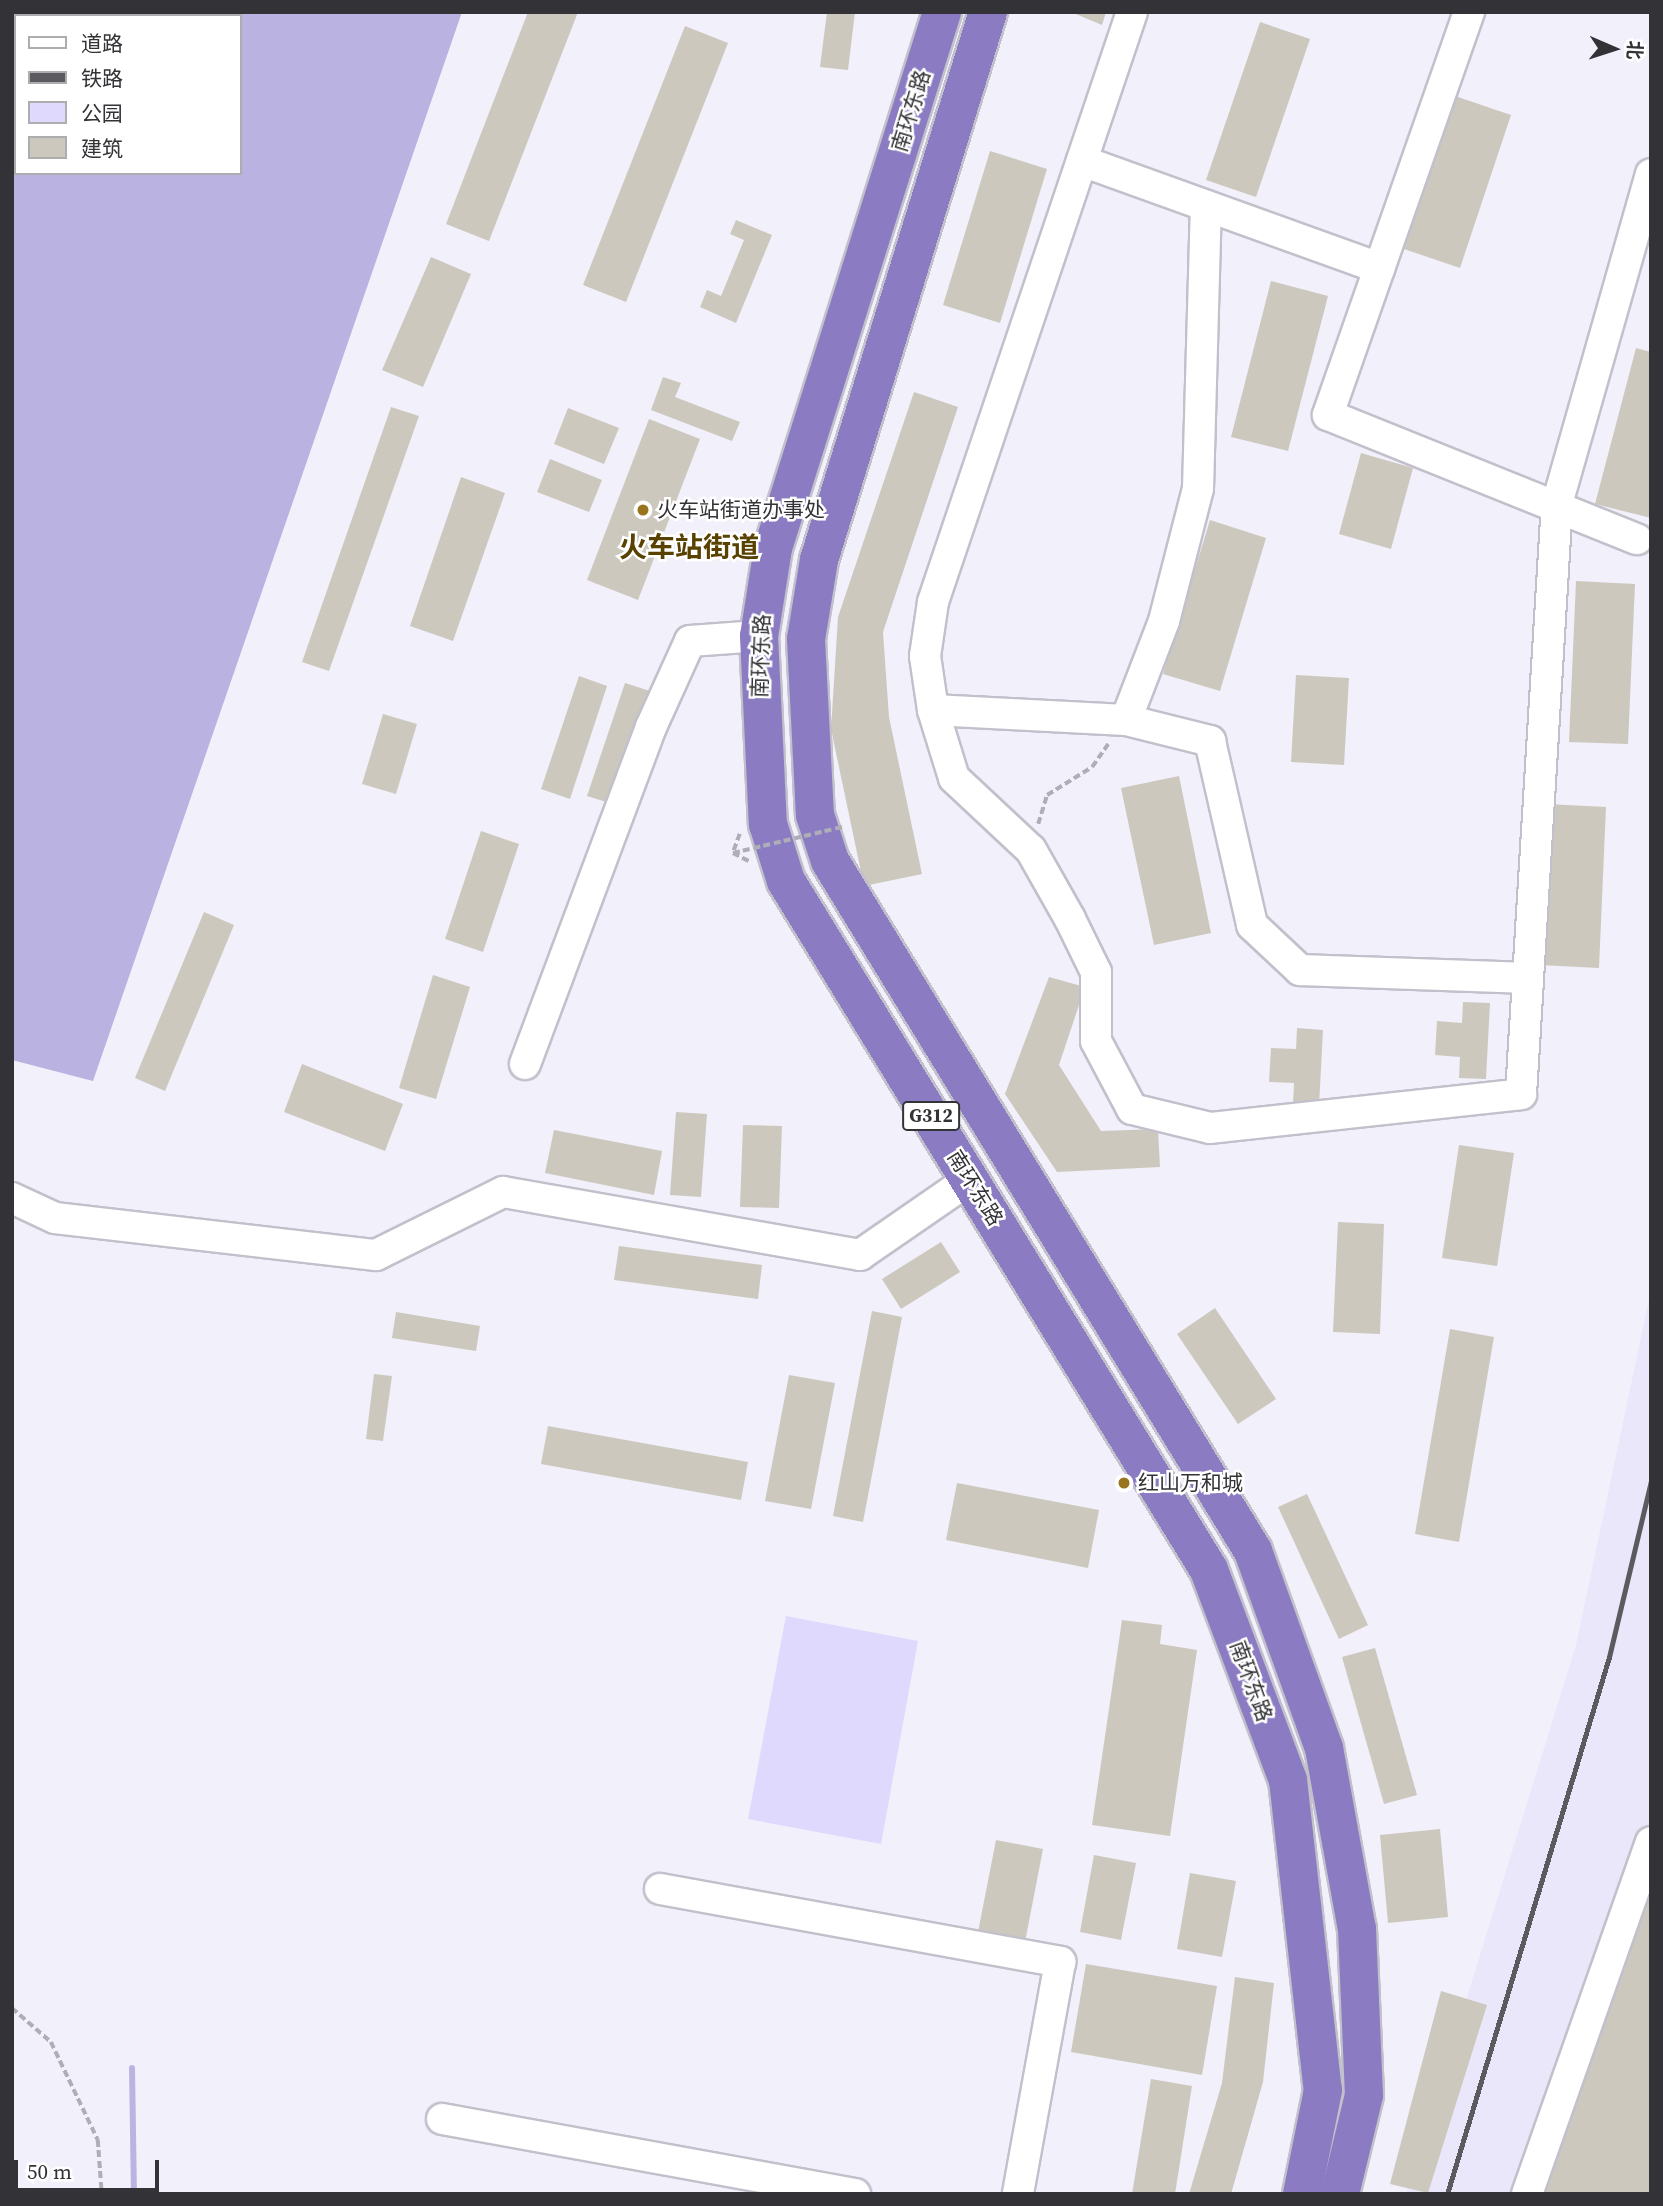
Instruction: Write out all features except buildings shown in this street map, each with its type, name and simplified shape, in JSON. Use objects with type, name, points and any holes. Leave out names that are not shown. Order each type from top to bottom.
[{"type":"highway","name":"南环东路","points":[[942,12],[773,548],[759,636],[767,812],[786,881],[1209,1570],[1288,1780],[1323,2090],[1301,2194]]},
{"type":"highway","name":"南环东路","points":[[988,12],[818,560],[806,639],[815,814],[830,861],[1253,1551],[1324,1748],[1357,1929],[1364,2095],[1340,2194]]},
{"type":"street","points":[[1132,12],[933,602],[925,656],[933,710],[954,778],[1031,850],[1096,972],[1096,1041],[1132,1108],[1210,1128],[1521,1094],[1557,504],[1651,174]]},
{"type":"street","points":[[1469,12],[1328,415],[1557,504],[1637,539]]},
{"type":"street","points":[[1082,161],[1379,268]]},
{"type":"street","points":[[1126,720],[1164,621],[1198,489],[1206,206]]},
{"type":"street","points":[[525,1064],[651,727],[690,640],[759,636]]},
{"type":"street","points":[[933,710],[1126,720],[1210,741],[1252,925],[1300,970],[1528,978]]},
{"type":"street","points":[[12,1198],[55,1218],[376,1255],[503,1192],[860,1255],[970,1179]]},
{"type":"street","points":[[1527,2194],[1651,1842]]},
{"type":"street","points":[[660,1889],[1060,1962],[1018,2194]]},
{"type":"street","points":[[442,2119],[855,2194]]},
{"type":"path","points":[[1031,850],[1047,795],[1092,767],[1126,720]]},
{"type":"path","points":[[733,853],[842,827]]},
{"type":"path","points":[[12,2008],[51,2042],[98,2140],[102,2194]]},
{"type":"shaded area","points":[[12,12],[462,12],[93,1081],[12,1060]]},
{"type":"shaded area","points":[[1651,1290],[1651,2194],[1406,2194],[1576,1645]]},
{"type":"green space","points":[[786,1616],[918,1641],[881,1844],[748,1819]]},
{"type":"waterway","points":[[132,2068],[134,2194]]},
{"type":"railway","points":[[1447,2194],[1609,1657],[1651,1481]]},
{"type":"place","name":"火车站街道办事处","points":[[643,510]]},
{"type":"place","name":"红山万和城","points":[[1124,1483]]},
{"type":"district","name":"火车站街道","points":[[689,547]]}]
